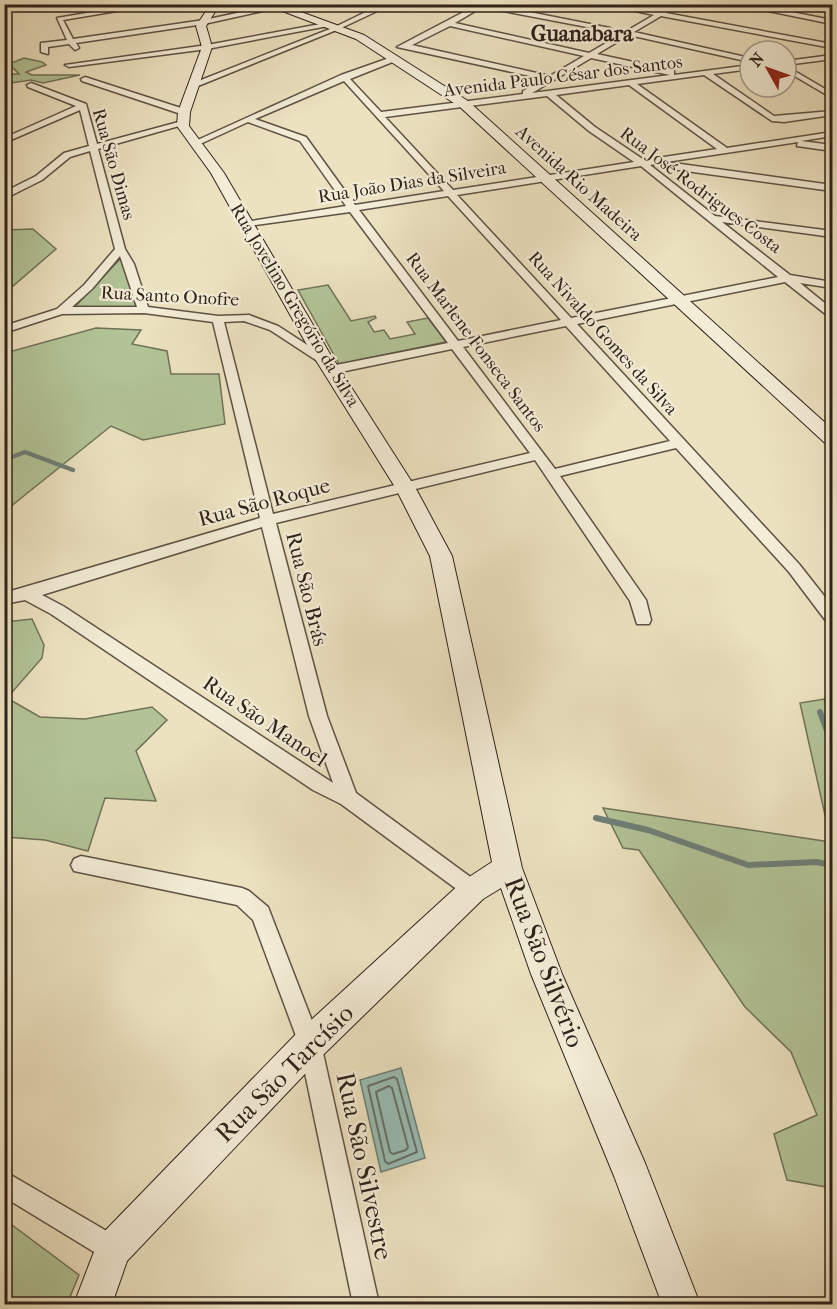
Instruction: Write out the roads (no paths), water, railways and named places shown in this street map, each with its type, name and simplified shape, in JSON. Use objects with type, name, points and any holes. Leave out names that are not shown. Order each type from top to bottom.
[{"type":"street","points":[[73,45],[59,19],[156,4]]},
{"type":"street","points":[[184,117],[207,47],[201,26],[216,4]]},
{"type":"street","points":[[45,52],[44,45],[73,45],[291,4]]},
{"type":"street","points":[[195,84],[389,4]]},
{"type":"street","points":[[476,4],[608,29]]},
{"type":"street","points":[[606,4],[832,46]]},
{"type":"street","points":[[520,97],[677,4]]},
{"type":"street","points":[[737,4],[796,12],[832,22]]},
{"type":"street","points":[[195,143],[391,57],[403,45],[449,24],[482,5]]},
{"type":"street","name":"Avenida Rio Madeira","points":[[273,6],[360,37],[464,104],[832,439]]},
{"type":"street","points":[[79,10],[86,15]]},
{"type":"street","points":[[785,21],[796,12]]},
{"type":"street","points":[[449,24],[684,76]]},
{"type":"street","points":[[69,65],[207,47],[332,27]]},
{"type":"street","points":[[768,34],[777,28]]},
{"type":"street","points":[[627,33],[738,57]]},
{"type":"street","points":[[403,45],[550,78]]},
{"type":"street","points":[[798,61],[832,57]]},
{"type":"street","name":"Avenida Paulo César dos Santos","points":[[379,115],[738,69]]},
{"type":"street","points":[[706,73],[772,118],[796,118],[832,113]]},
{"type":"street","points":[[798,75],[832,96]]},
{"type":"street","name":"Rua Nivaldo Gomes da Silva","points":[[344,77],[794,568],[832,617]]},
{"type":"street","points":[[85,79],[184,117]]},
{"type":"street","points":[[631,82],[724,150]]},
{"type":"street","name":"Rua São Dimas","points":[[31,85],[83,106],[120,249],[131,263],[138,296],[144,310]]},
{"type":"street","name":"Rua José Rodrigues Costa","points":[[549,93],[592,129],[645,163],[832,314]]},
{"type":"street","points":[[4,141],[83,106]]},
{"type":"street","points":[[4,196],[39,178],[67,155],[184,117]]},
{"type":"street","name":"Rua Jovelino Gregório da Silva","points":[[184,117],[183,126],[218,173],[245,225],[405,487],[441,556],[453,606]]},
{"type":"street","name":"Rua Marlene Fonseca Santos","points":[[249,120],[303,139],[352,208],[552,474],[638,600],[643,620]]},
{"type":"street","name":"Rua João Dias da Silveira","points":[[245,225],[832,134]]},
{"type":"street","points":[[778,142],[832,148]]},
{"type":"street","points":[[645,163],[832,188]]},
{"type":"street","points":[[712,219],[728,219],[832,234]]},
{"type":"street","name":"Rua São Dimas","points":[[61,311],[88,287],[120,249]]},
{"type":"street","points":[[329,366],[569,323],[788,278],[832,285]]},
{"type":"street","name":"Rua Santo Onofre","points":[[4,330],[61,311],[144,310],[218,319],[245,317],[274,328],[329,366]]},
{"type":"street","name":"Rua São Brás","points":[[218,319],[318,716],[348,798]]},
{"type":"street","points":[[552,474],[680,443]]},
{"type":"street","name":"Rua São Roque","points":[[4,599],[27,594],[268,520],[538,455]]},
{"type":"street","name":"Rua São Manoel","points":[[27,594],[57,610],[320,785],[348,798],[474,890]]},
{"type":"street","name":"Rua São Silvério","points":[[453,606],[508,868],[547,974],[632,1176],[681,1305]]},
{"type":"street","name":"Rua São Silvestre","points":[[81,865],[242,897],[261,914],[310,1044],[366,1305]]},
{"type":"street","name":"Rua São Tarcísio","points":[[93,1305],[113,1249],[310,1044],[474,890],[508,868]]},
{"type":"street","points":[[4,1183],[113,1249]]},
{"type":"water","points":[[401,1068],[425,1158],[381,1172],[360,1080]]},
{"type":"waterway","points":[[4,460],[25,452],[73,470]]},
{"type":"waterway","points":[[820,712],[832,744]]},
{"type":"waterway","points":[[596,818],[648,830],[748,865],[816,862],[832,865]]},
{"type":"district","name":"Guanabara","points":[[582,33]]}]
